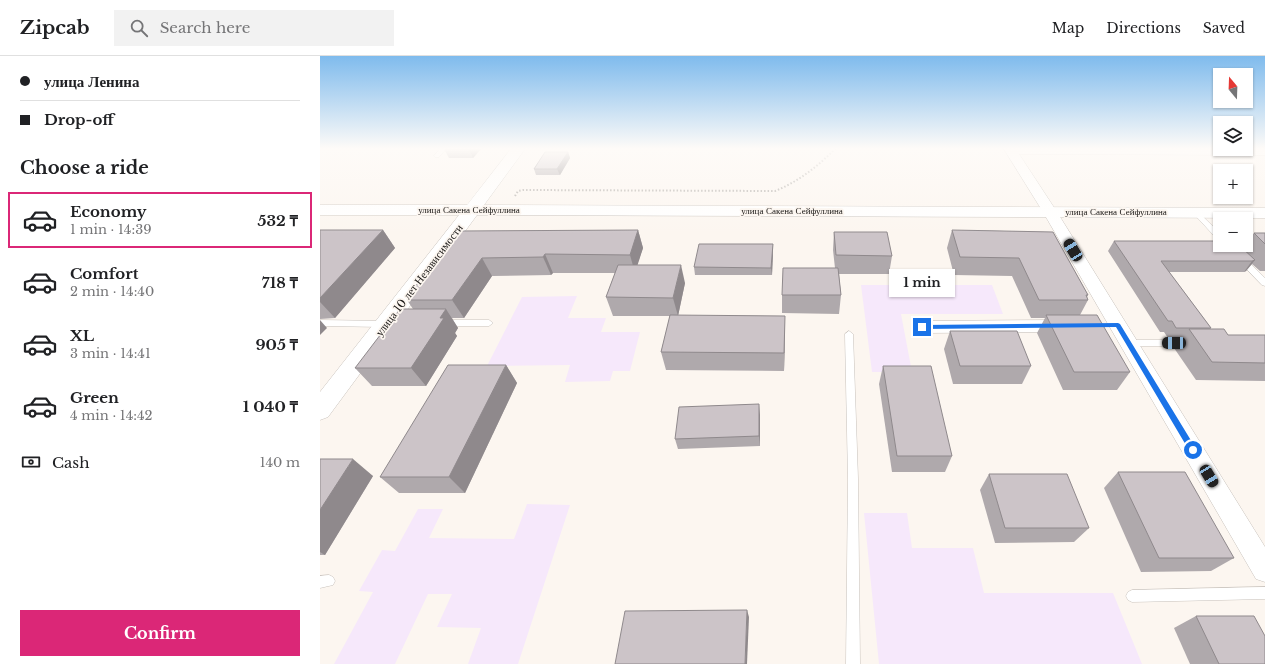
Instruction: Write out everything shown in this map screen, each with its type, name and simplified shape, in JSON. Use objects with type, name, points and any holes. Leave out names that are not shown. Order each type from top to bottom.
[{"type":"street","name":"улица 10 лет Независимости","points":[[320,410],[389,324],[497,177]]},
{"type":"street","points":[[1028,177],[1050,212],[1110,325],[1129,342],[1265,570]]},
{"type":"street","name":"улица Сакена Сейфуллина","points":[[320,210],[1265,213]]},
{"type":"street","points":[[922,327],[1079,326]]},
{"type":"lane","points":[[1196,212],[1213,230]]},
{"type":"lane","points":[[1234,252],[1265,283]]},
{"type":"lane","points":[[320,323],[389,324]]},
{"type":"lane","points":[[433,323],[489,323]]},
{"type":"lane","points":[[849,334],[853,479],[854,664]]},
{"type":"lane","points":[[1129,342],[1197,343]]},
{"type":"lane","points":[[1132,596],[1265,593]]},
{"type":"path","points":[[505,210],[518,191],[523,190],[775,191],[784,188],[799,177]]},
{"type":"shaded area","points":[[861,285],[992,285],[1003,314],[901,314],[912,372],[872,372]]},
{"type":"shaded area","points":[[577,296],[568,318],[606,318],[601,332],[640,332],[630,371],[613,371],[610,381],[565,382],[570,365],[487,366],[522,297]]},
{"type":"shaded area","points":[[527,504],[570,505],[518,664],[468,664],[481,628],[437,627],[452,594],[428,594],[395,664],[334,664],[373,592],[359,591],[382,550],[395,551],[418,509],[443,509],[429,538],[514,539]]},
{"type":"shaded area","points":[[864,513],[907,513],[912,548],[973,548],[984,593],[1113,593],[1142,664],[879,664]]},
{"type":"building","points":[[320,230],[383,230],[320,298]]},
{"type":"building","points":[[638,230],[630,255],[545,254],[543,257],[482,258],[452,300],[407,300],[413,293],[411,292],[459,231]]},
{"type":"building","points":[[952,230],[1053,232],[1088,295],[1086,295],[1088,300],[1039,300],[1019,258],[960,257]]},
{"type":"building","points":[[834,232],[887,232],[892,256],[836,255]]},
{"type":"building","points":[[1254,233],[1265,233],[1265,244]]},
{"type":"building","points":[[1114,241],[1213,241],[1213,252],[1246,252],[1255,260],[1161,261],[1211,328],[1176,328],[1172,321],[1168,321]]},
{"type":"building","points":[[699,244],[773,244],[771,268],[694,267]]},
{"type":"building","points":[[618,265],[681,265],[673,298],[606,297]]},
{"type":"building","points":[[783,268],[838,268],[841,295],[782,295]]},
{"type":"building","points":[[400,309],[446,309],[440,318],[444,318],[411,368],[355,368]]},
{"type":"building","points":[[670,315],[785,316],[784,353],[661,352]]},
{"type":"building","points":[[1046,315],[1097,315],[1130,372],[1074,372]]},
{"type":"building","points":[[1189,329],[1224,329],[1228,335],[1265,335],[1265,363],[1212,362]]},
{"type":"building","points":[[950,331],[1017,331],[1031,366],[960,366]]},
{"type":"building","points":[[448,365],[506,365],[449,477],[380,477]]},
{"type":"building","points":[[883,366],[931,366],[952,456],[897,456]]},
{"type":"building","points":[[759,404],[759,436],[675,439],[679,407]]},
{"type":"building","points":[[320,459],[353,459],[320,510]]},
{"type":"building","points":[[1118,472],[1185,472],[1234,558],[1159,558]]},
{"type":"building","points":[[989,474],[1067,474],[1089,528],[1005,528]]},
{"type":"building","points":[[747,610],[745,664],[615,664],[625,611]]},
{"type":"building","points":[[1196,616],[1254,616],[1265,636],[1265,664],[1219,664]]},
{"type":"route","points":[[922,327],[1118,325],[1193,450]]}]
